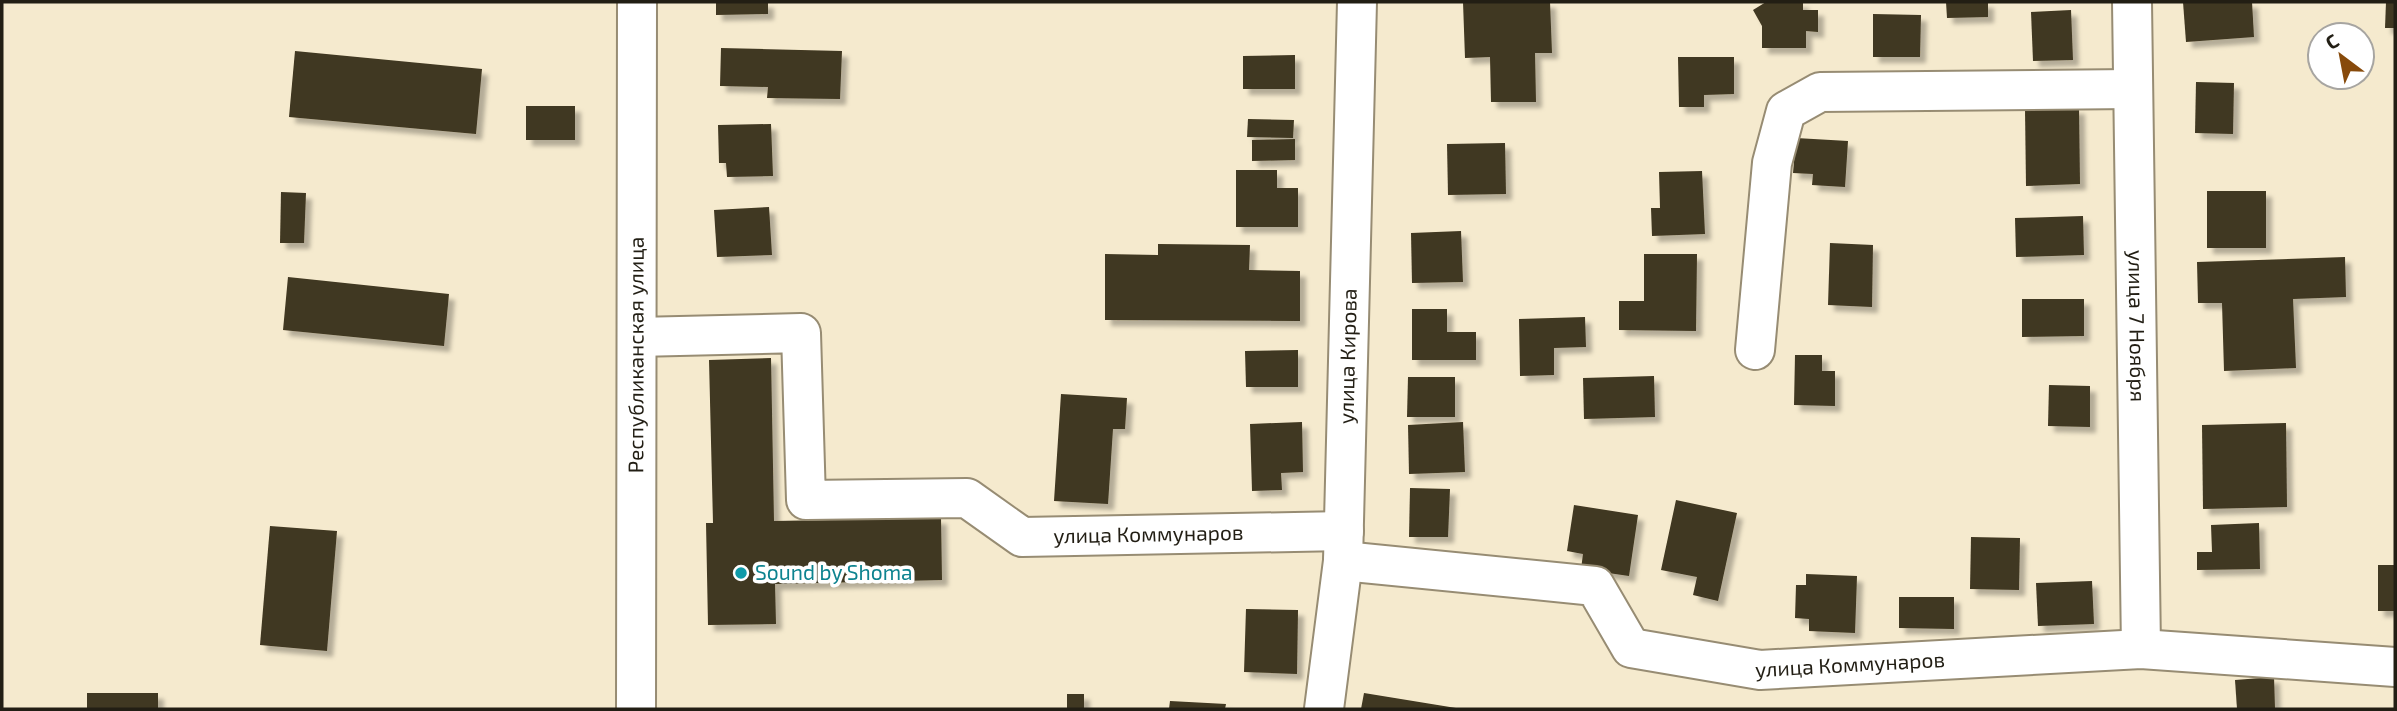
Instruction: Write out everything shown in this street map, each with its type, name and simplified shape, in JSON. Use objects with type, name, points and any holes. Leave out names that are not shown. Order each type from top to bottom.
[{"type":"street","name":"Республиканская улица","points":[[636,709],[637,2]]},
{"type":"street","name":"улица Кирова","points":[[1324,709],[1343,546],[1357,2]]},
{"type":"street","name":"улица 7 Ноября","points":[[2132,2],[2131,89],[2141,649]]},
{"type":"street","points":[[1755,350],[1772,163],[1786,111],[1819,92],[2131,89]]},
{"type":"street","name":"улица Коммунаров","points":[[636,337],[802,333],[806,500],[967,498],[1021,537],[1343,546],[1595,586],[1631,648],[1760,670],[2141,649],[2395,667]]},
{"type":"building","points":[[716,2],[768,2],[768,14],[716,15]]},
{"type":"building","points":[[1463,2],[1550,2],[1552,53],[1535,53],[1536,102],[1491,102],[1490,57],[1465,58]]},
{"type":"building","points":[[1766,2],[1803,2],[1803,10],[1818,10],[1818,32],[1806,31],[1806,48],[1762,48],[1762,26],[1753,10]]},
{"type":"building","points":[[1946,2],[1988,2],[1988,17],[1947,18]]},
{"type":"building","points":[[2183,2],[2252,2],[2254,37],[2186,42]]},
{"type":"building","points":[[2386,2],[2395,2],[2395,28],[2385,28]]},
{"type":"building","points":[[2071,10],[2073,60],[2033,61],[2031,12]]},
{"type":"building","points":[[1873,14],[1921,15],[1920,57],[1873,57]]},
{"type":"building","points":[[721,48],[842,51],[840,99],[767,98],[768,87],[720,86]]},
{"type":"building","points":[[295,51],[482,69],[476,134],[289,117]]},
{"type":"building","points":[[1295,55],[1295,89],[1243,89],[1243,56]]},
{"type":"building","points":[[1678,57],[1734,57],[1734,94],[1704,95],[1704,107],[1679,107]]},
{"type":"building","points":[[2196,82],[2234,83],[2233,134],[2195,133]]},
{"type":"building","points":[[526,106],[575,106],[575,140],[526,140]]},
{"type":"building","points":[[2079,108],[2080,184],[2026,186],[2025,109]]},
{"type":"building","points":[[1248,119],[1294,120],[1293,138],[1247,137]]},
{"type":"building","points":[[771,124],[773,176],[727,177],[726,163],[719,163],[718,125]]},
{"type":"building","points":[[1796,138],[1848,141],[1845,187],[1812,185],[1813,174],[1793,173]]},
{"type":"building","points":[[1295,139],[1295,160],[1252,161],[1252,140]]},
{"type":"building","points":[[1505,143],[1506,194],[1448,195],[1447,144]]},
{"type":"building","points":[[1236,170],[1277,170],[1277,188],[1298,188],[1298,227],[1236,227]]},
{"type":"building","points":[[1702,171],[1705,234],[1652,236],[1651,208],[1660,208],[1659,172]]},
{"type":"building","points":[[2207,191],[2266,191],[2266,248],[2207,248]]},
{"type":"building","points":[[281,192],[306,193],[304,243],[280,243]]},
{"type":"building","points":[[769,207],[772,255],[717,257],[714,210]]},
{"type":"building","points":[[2083,216],[2084,255],[2016,257],[2015,218]]},
{"type":"building","points":[[1461,231],[1463,282],[1412,283],[1411,233]]},
{"type":"building","points":[[1830,243],[1873,245],[1872,307],[1828,305]]},
{"type":"building","points":[[1158,244],[1250,245],[1249,270],[1300,271],[1300,321],[1105,320],[1105,254],[1158,255]]},
{"type":"building","points":[[1644,254],[1697,254],[1696,331],[1619,330],[1619,301],[1644,301]]},
{"type":"building","points":[[2345,257],[2346,297],[2293,299],[2296,368],[2224,371],[2222,303],[2198,303],[2197,262]]},
{"type":"building","points":[[288,277],[449,294],[444,346],[283,330]]},
{"type":"building","points":[[2022,299],[2084,299],[2084,336],[2022,337]]},
{"type":"building","points":[[1412,309],[1447,309],[1447,332],[1476,332],[1476,360],[1412,360]]},
{"type":"building","points":[[1585,317],[1586,347],[1554,348],[1554,375],[1520,376],[1519,319]]},
{"type":"building","points":[[1298,350],[1298,387],[1246,387],[1245,351]]},
{"type":"building","points":[[1795,355],[1822,355],[1822,371],[1835,371],[1835,406],[1794,405]]},
{"type":"building","points":[[771,358],[774,521],[941,518],[942,580],[775,584],[776,624],[708,625],[706,523],[713,523],[709,360]]},
{"type":"building","points":[[1654,376],[1655,417],[1584,419],[1583,378]]},
{"type":"building","points":[[1408,377],[1455,377],[1455,417],[1407,417]]},
{"type":"building","points":[[2049,385],[2090,386],[2090,427],[2048,426]]},
{"type":"building","points":[[1061,394],[1127,398],[1125,429],[1113,429],[1108,504],[1054,501]]},
{"type":"building","points":[[1302,422],[1303,472],[1281,473],[1282,490],[1252,491],[1250,424]]},
{"type":"building","points":[[1463,422],[1465,472],[1409,474],[1408,425]]},
{"type":"building","points":[[2286,423],[2287,507],[2203,509],[2202,425]]},
{"type":"building","points":[[1410,488],[1450,489],[1448,537],[1409,537]]},
{"type":"building","points":[[1676,500],[1737,513],[1718,601],[1693,595],[1697,577],[1661,570]]},
{"type":"building","points":[[1574,505],[1638,515],[1629,576],[1581,569],[1583,554],[1567,551]]},
{"type":"building","points":[[2259,523],[2260,569],[2197,570],[2197,552],[2212,552],[2211,525]]},
{"type":"building","points":[[270,526],[337,531],[327,651],[260,645]]},
{"type":"building","points":[[1971,537],[2020,538],[2019,590],[1970,589]]},
{"type":"building","points":[[2378,565],[2395,565],[2395,611],[2378,611]]},
{"type":"building","points":[[1806,574],[1857,576],[1855,633],[1809,631],[1809,619],[1795,618],[1796,585],[1806,585]]},
{"type":"building","points":[[2092,581],[2094,624],[2038,626],[2036,583]]},
{"type":"building","points":[[1899,597],[1954,597],[1954,629],[1899,628]]},
{"type":"building","points":[[1246,609],[1298,610],[1297,674],[1244,672]]},
{"type":"building","points":[[2274,677],[2275,709],[2237,709],[2235,680]]},
{"type":"building","points":[[87,693],[158,693],[158,709],[87,709]]},
{"type":"building","points":[[1364,693],[1456,708],[1361,709]]},
{"type":"building","points":[[1067,694],[1084,694],[1084,709],[1067,709]]},
{"type":"building","points":[[1170,701],[1226,704],[1225,709],[1169,709]]},
{"type":"place","name":"Sound by Shoma","points":[[741,573]]}]
